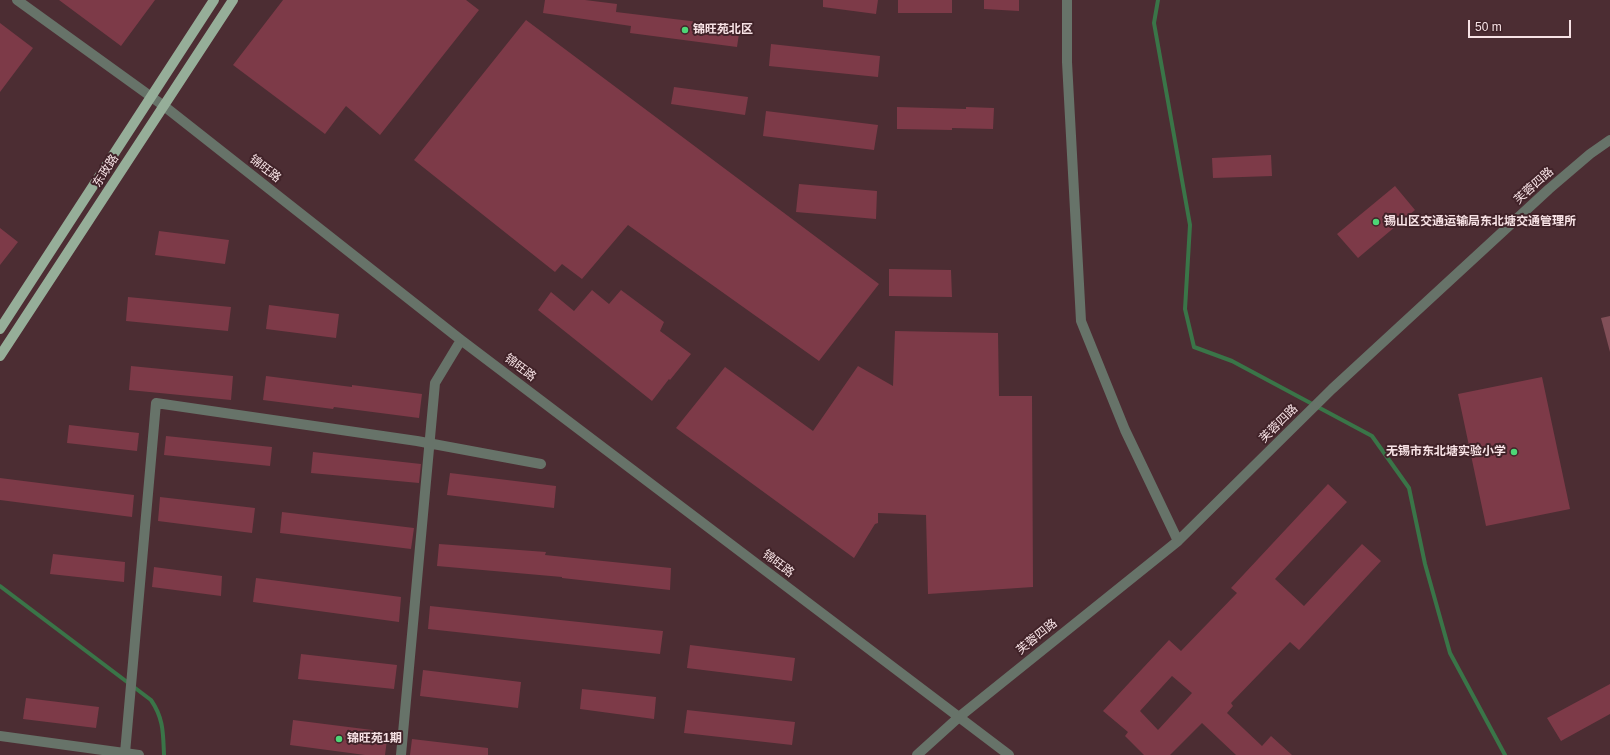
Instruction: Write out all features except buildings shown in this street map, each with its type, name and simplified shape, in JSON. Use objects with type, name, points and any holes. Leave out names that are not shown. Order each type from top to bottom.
[{"type":"main road","name":"东政路","points":[[0,329],[152,98],[214,0]]},
{"type":"main road","name":"东政路","points":[[0,356],[232,0]]},
{"type":"street","name":"锦旺路","points":[[16,0],[164,106],[460,340],[1009,755]]},
{"type":"street","points":[[1067,0],[1067,62],[1081,321],[1125,430],[1178,541]]},
{"type":"street","name":"芙蓉四路","points":[[917,755],[959,717],[1178,541],[1332,389],[1548,189],[1590,154],[1610,140]]},
{"type":"street","points":[[401,755],[435,383],[460,340]]},
{"type":"street","points":[[125,753],[156,403],[429,444],[541,464]]},
{"type":"street","points":[[0,736],[139,755]]},
{"type":"shaded area","points":[[1610,316],[1610,352],[1601,318]]},
{"type":"waterway","points":[[1158,0],[1154,23],[1190,225],[1185,309],[1194,347],[1232,361],[1372,436],[1409,488],[1425,564],[1450,653],[1505,755]]},
{"type":"waterway","points":[[0,586],[151,700],[161,720],[164,755]]},
{"type":"place","name":"锦旺苑北区","points":[[685,30]]},
{"type":"place","name":"锡山区交通运输局东北塘交通管理所","points":[[1376,222]]},
{"type":"place","name":"无锡市东北塘实验小学","points":[[1514,452]]},
{"type":"place","name":"锦旺苑1期","points":[[339,739]]}]
